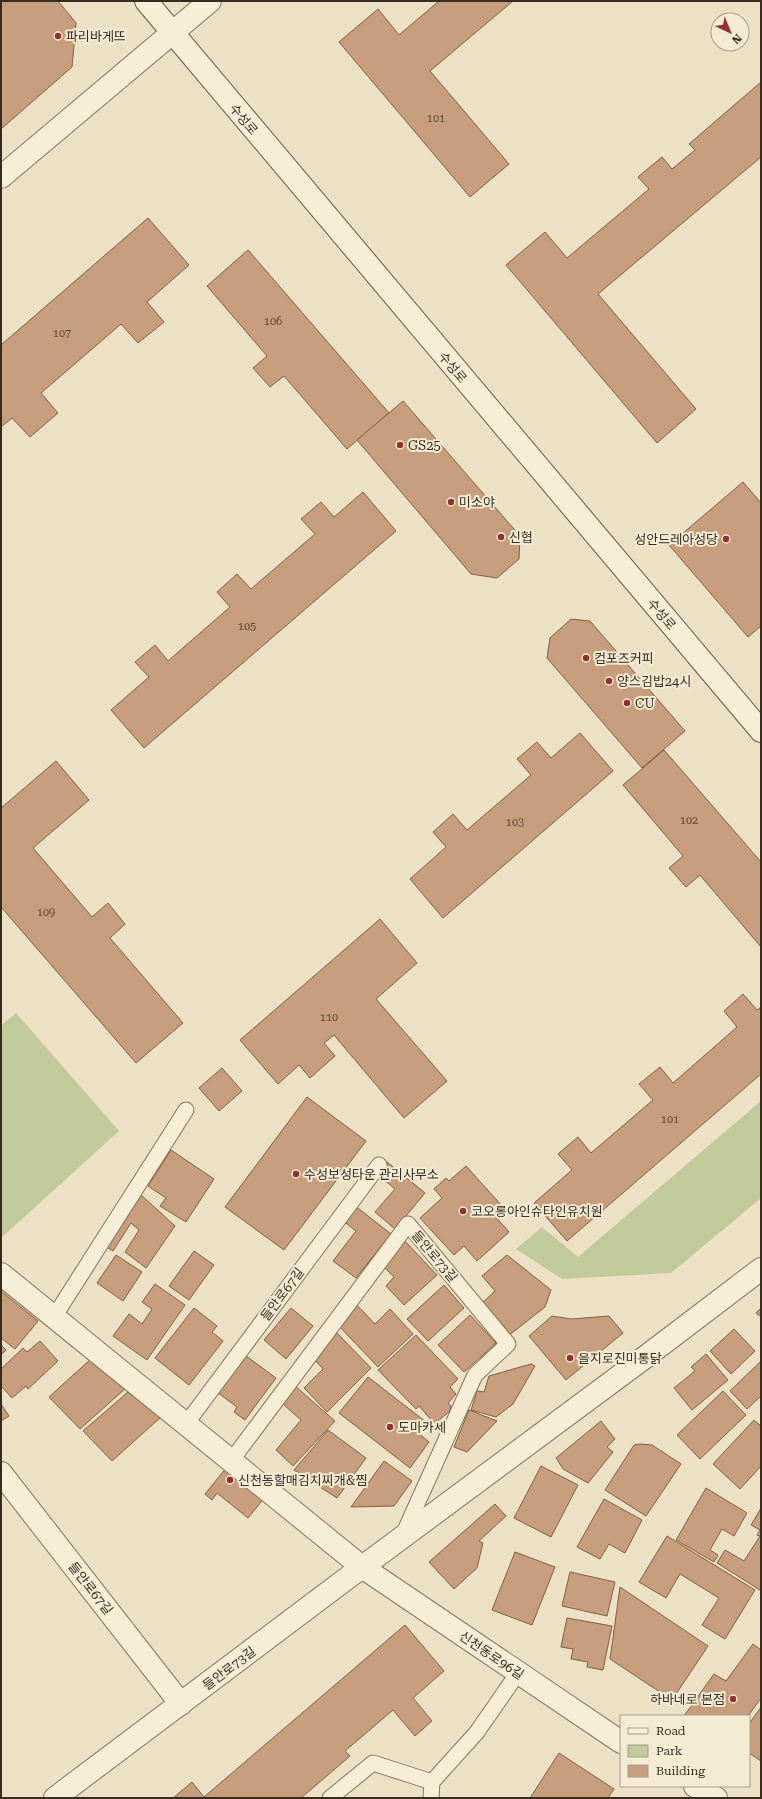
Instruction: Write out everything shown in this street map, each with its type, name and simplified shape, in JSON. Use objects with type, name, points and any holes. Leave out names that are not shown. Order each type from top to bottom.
[{"type":"street","name":"수성로","points":[[146,1],[761,731]]},
{"type":"street","points":[[1,177],[173,34],[210,1]]},
{"type":"street","name":"들안로73길","points":[[55,1798],[761,1269]]},
{"type":"street","points":[[1,1274],[362,1567]]},
{"type":"street","name":"들안로67길","points":[[1,1473],[181,1704]]},
{"type":"street","name":"신천동로96길","points":[[362,1567],[620,1741]]},
{"type":"street","points":[[697,1787],[716,1798]]},
{"type":"lane","points":[[54,1317],[186,1110]]},
{"type":"lane","name":"들안로67길","points":[[186,1424],[379,1165]]},
{"type":"lane","name":"들안로73길","points":[[231,1461],[408,1224],[508,1344],[475,1375],[402,1537]]},
{"type":"lane","points":[[431,1798],[432,1782],[477,1732],[518,1673]]},
{"type":"lane","points":[[330,1798],[373,1763],[432,1782]]},
{"type":"green space","points":[[16,1013],[119,1131],[1,1238],[1,1026]]},
{"type":"green space","points":[[761,1101],[761,1198],[671,1273],[562,1279],[516,1249],[542,1227],[578,1257]]},
{"type":"building","points":[[1,1],[58,1],[76,23],[72,67],[1,129]]},
{"type":"building","points":[[439,1],[513,1],[430,71],[509,164],[470,197],[339,42],[378,9],[399,35]]},
{"type":"building","points":[[761,82],[761,157],[598,294],[696,409],[657,443],[506,265],[545,232],[567,258],[649,189],[638,177],[662,157],[672,169],[695,150],[689,144]]},
{"type":"building","points":[[148,218],[189,265],[147,302],[164,322],[138,343],[121,324],[41,393],[58,413],[30,437],[12,418],[1,427],[1,345]]},
{"type":"building","points":[[248,250],[389,413],[347,449],[284,376],[270,387],[253,368],[267,356],[207,286]]},
{"type":"building","points":[[403,401],[520,536],[519,559],[497,578],[471,574],[357,440]]},
{"type":"building","points":[[743,482],[761,503],[761,626],[748,637],[669,545]]},
{"type":"building","points":[[363,492],[396,531],[144,748],[111,710],[149,677],[135,662],[155,645],[168,661],[230,607],[217,592],[237,574],[251,589],[315,534],[301,519],[321,502],[334,517]]},
{"type":"building","points":[[571,619],[590,621],[685,731],[642,768],[547,658],[550,638]]},
{"type":"building","points":[[580,733],[613,771],[443,918],[410,879],[446,847],[433,832],[453,814],[467,830],[531,775],[517,759],[537,742],[551,758]]},
{"type":"building","points":[[664,750],[761,862],[761,947],[700,875],[686,887],[669,868],[683,856],[623,785]]},
{"type":"building","points":[[56,761],[89,800],[33,848],[92,917],[108,903],[125,924],[110,938],[183,1023],[136,1063],[1,907],[1,808]]},
{"type":"building","points":[[380,919],[417,963],[376,999],[447,1081],[404,1118],[334,1035],[324,1043],[335,1056],[310,1078],[299,1065],[278,1084],[240,1040]]},
{"type":"building","points":[[743,994],[757,1010],[761,1007],[761,1074],[567,1241],[534,1203],[572,1170],[558,1154],[578,1137],[591,1153],[653,1100],[639,1084],[660,1067],[673,1083],[737,1027],[724,1011]]},
{"type":"building","points":[[222,1068],[242,1091],[219,1111],[199,1088]]},
{"type":"building","name":"수성보성타운 관리사무소","points":[[307,1097],[366,1141],[284,1250],[225,1207]]},
{"type":"building","points":[[171,1150],[214,1179],[186,1222],[160,1206],[166,1198],[148,1186]]},
{"type":"building","points":[[387,1162],[425,1193],[395,1229],[375,1212],[395,1189],[377,1174]]},
{"type":"building","name":"코오롱아인슈타인유치원","points":[[466,1166],[503,1207],[494,1215],[509,1232],[477,1261],[464,1246],[454,1255],[420,1218],[442,1198],[434,1189],[446,1178],[449,1181]]},
{"type":"building","points":[[139,1193],[175,1226],[146,1268],[125,1252],[139,1230],[131,1223],[113,1251],[105,1246]]},
{"type":"building","points":[[354,1205],[391,1234],[356,1278],[333,1261],[356,1231],[342,1220]]},
{"type":"building","points":[[402,1238],[437,1275],[404,1305],[386,1286],[394,1277],[382,1265]]},
{"type":"building","points":[[194,1251],[214,1265],[189,1300],[169,1286]]},
{"type":"building","points":[[116,1255],[142,1272],[123,1301],[97,1283]]},
{"type":"building","points":[[507,1255],[551,1290],[545,1307],[508,1336],[480,1305],[495,1291],[482,1276]]},
{"type":"building","points":[[155,1284],[185,1305],[147,1360],[113,1336],[129,1314],[142,1324],[152,1309],[142,1302]]},
{"type":"building","points":[[444,1285],[464,1308],[428,1341],[407,1319]]},
{"type":"building","points":[[1,1291],[38,1321],[15,1349],[1,1338]]},
{"type":"building","points":[[354,1302],[375,1324],[390,1309],[413,1334],[378,1367],[337,1324]]},
{"type":"building","points":[[194,1308],[217,1326],[212,1332],[223,1341],[189,1385],[155,1358]]},
{"type":"building","points":[[291,1308],[313,1326],[286,1359],[264,1340]]},
{"type":"building","points":[[761,1308],[761,1317],[756,1313]]},
{"type":"building","points":[[470,1315],[496,1343],[464,1372],[438,1345]]},
{"type":"building","name":"을지로진미통닭","points":[[552,1316],[571,1319],[609,1316],[623,1333],[566,1380],[529,1336]]},
{"type":"building","points":[[734,1329],[755,1351],[731,1374],[710,1351]]},
{"type":"building","points":[[335,1331],[371,1368],[327,1412],[304,1388],[323,1369],[315,1360]]},
{"type":"building","points":[[416,1335],[458,1379],[450,1387],[456,1394],[448,1403],[451,1406],[450,1411],[438,1421],[433,1422],[419,1406],[416,1409],[378,1370]]},
{"type":"building","points":[[40,1341],[58,1361],[28,1389],[26,1386],[12,1398],[1,1386],[1,1369],[23,1348],[27,1352]]},
{"type":"building","points":[[1,1345],[6,1350],[1,1355]]},
{"type":"building","points":[[242,1353],[276,1378],[245,1420],[234,1412],[237,1407],[214,1390]]},
{"type":"building","points":[[706,1354],[728,1380],[692,1410],[674,1388],[695,1371],[691,1367]]},
{"type":"building","points":[[92,1358],[127,1387],[80,1429],[49,1397]]},
{"type":"building","points":[[761,1361],[761,1396],[747,1409],[730,1391]]},
{"type":"building","points":[[531,1364],[535,1366],[513,1404],[496,1417],[471,1410],[477,1391],[484,1392],[489,1376]]},
{"type":"building","name":"도마카세","points":[[368,1377],[426,1422],[418,1433],[429,1442],[410,1468],[339,1413]]},
{"type":"building","points":[[294,1385],[335,1421],[293,1466],[276,1450],[301,1420],[283,1404]]},
{"type":"building","points":[[723,1391],[746,1415],[700,1459],[677,1435]]},
{"type":"building","points":[[128,1392],[161,1417],[112,1461],[83,1431]]},
{"type":"building","points":[[1,1404],[9,1416],[1,1421]]},
{"type":"building","points":[[469,1410],[497,1421],[467,1452],[454,1447]]},
{"type":"building","points":[[754,1420],[761,1426],[761,1466],[740,1489],[713,1464]]},
{"type":"building","points":[[601,1421],[615,1439],[607,1447],[613,1452],[588,1483],[563,1469],[556,1458]]},
{"type":"building","points":[[328,1430],[366,1458],[337,1498],[294,1470]]},
{"type":"building","points":[[634,1445],[652,1445],[681,1464],[646,1516],[605,1490]]},
{"type":"building","points":[[384,1461],[412,1481],[394,1506],[351,1507]]},
{"type":"building","points":[[541,1466],[578,1485],[551,1537],[514,1518]]},
{"type":"building","name":"신천동할매김치찌개&찜","points":[[227,1467],[265,1497],[248,1518],[217,1493],[212,1500],[205,1494]]},
{"type":"building","points":[[706,1488],[747,1513],[734,1536],[722,1529],[710,1550],[718,1555],[714,1562],[676,1540]]},
{"type":"building","points":[[604,1499],[642,1520],[625,1553],[609,1544],[600,1559],[577,1547]]},
{"type":"building","points":[[495,1504],[506,1516],[479,1541],[483,1543],[477,1568],[454,1589],[429,1562]]},
{"type":"building","points":[[761,1508],[760,1590],[717,1563],[725,1550],[744,1561],[760,1536],[757,1535],[760,1530],[751,1525]]},
{"type":"building","points":[[667,1536],[755,1590],[725,1639],[702,1625],[719,1598],[680,1574],[666,1598],[639,1582]]},
{"type":"building","points":[[515,1552],[555,1567],[532,1625],[492,1610]]},
{"type":"building","points":[[570,1572],[615,1582],[607,1616],[562,1606]]},
{"type":"building","points":[[620,1587],[708,1646],[672,1700],[610,1659]]},
{"type":"building","points":[[567,1618],[612,1626],[603,1670],[587,1667],[588,1662],[571,1659],[573,1649],[561,1647]]},
{"type":"building","points":[[405,1625],[444,1671],[413,1698],[432,1721],[415,1736],[393,1710],[345,1751],[350,1756],[301,1798],[173,1798],[192,1782],[204,1797]]},
{"type":"building","points":[[753,1644],[761,1650],[761,1698],[749,1715],[685,1715],[714,1674],[726,1681]]},
{"type":"building","points":[[761,1707],[761,1761],[750,1754],[750,1723]]},
{"type":"building","points":[[559,1753],[614,1789],[608,1798],[530,1798]]},
{"type":"place","name":"파리바게뜨","points":[[58,36]]},
{"type":"place","name":"GS25","points":[[400,445]]},
{"type":"place","name":"미소야","points":[[451,502]]},
{"type":"place","name":"신협","points":[[501,537]]},
{"type":"place","name":"성안드레아성당","points":[[726,539]]},
{"type":"place","name":"컴포즈커피","points":[[586,658]]},
{"type":"place","name":"양스김밥24시","points":[[609,681]]},
{"type":"place","name":"CU","points":[[627,703]]},
{"type":"place","name":"수성보성타운 관리사무소","points":[[296,1174]]},
{"type":"place","name":"코오롱아인슈타인유치원","points":[[463,1211]]},
{"type":"place","name":"을지로진미통닭","points":[[570,1358]]},
{"type":"place","name":"도마카세","points":[[390,1427]]},
{"type":"place","name":"신천동할매김치찌개&찜","points":[[230,1480]]},
{"type":"place","name":"하바네로 본점","points":[[733,1699]]}]
